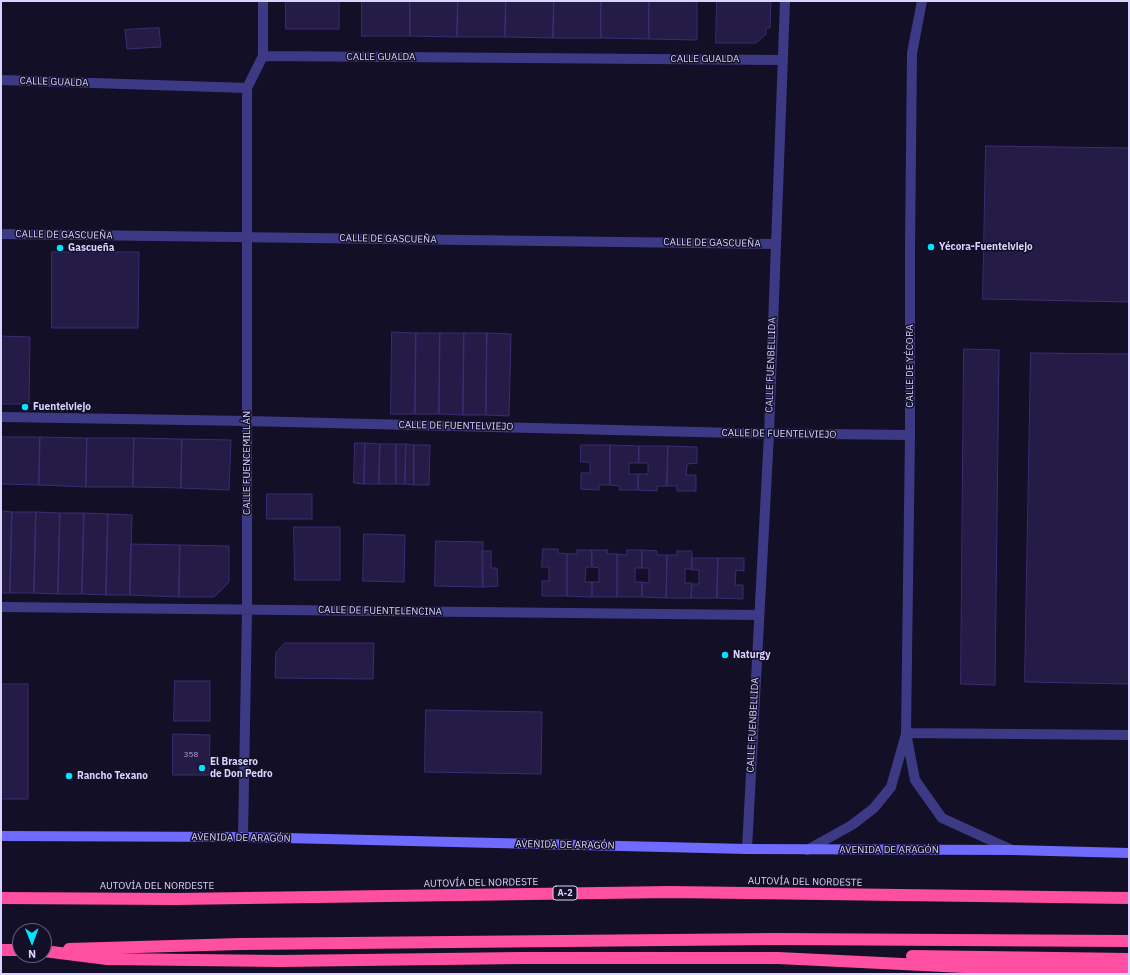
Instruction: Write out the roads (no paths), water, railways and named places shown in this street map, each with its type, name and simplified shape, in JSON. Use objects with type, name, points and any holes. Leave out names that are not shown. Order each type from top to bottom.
[{"type":"highway","name":"AUTOVÍA DEL NORDESTE","points":[[1,898],[176,899],[671,892],[1129,898]]},
{"type":"highway","points":[[52,950],[240,944],[775,939],[1129,941]]},
{"type":"highway","points":[[1,950],[12,950]]},
{"type":"highway","points":[[52,951],[107,959],[280,961],[894,956],[1129,959]]},
{"type":"highway","points":[[778,958],[964,967],[1129,970]]},
{"type":"street","points":[[247,88],[263,56],[263,1]]},
{"type":"street","name":"CALLE FUENBELLIDA","points":[[747,850],[758,615],[769,434],[785,1]]},
{"type":"street","name":"CALLE DE YÉCORA","points":[[922,1],[912,53],[910,436],[906,733],[915,780],[942,818],[1012,850]]},
{"type":"street","name":"CALLE GUALDA","points":[[263,56],[782,60]]},
{"type":"street","name":"CALLE GUALDA","points":[[1,80],[247,88]]},
{"type":"street","name":"CALLE FUENCEMILLÁN","points":[[243,837],[247,610],[247,88]]},
{"type":"street","name":"CALLE DE GASCUEÑA","points":[[1,234],[775,244]]},
{"type":"street","name":"CALLE DE FUENTELVIEJO","points":[[1,417],[910,436]]},
{"type":"street","name":"CALLE DE FUENTELENCINA","points":[[1,607],[758,615]]},
{"type":"street","points":[[906,733],[1129,735]]},
{"type":"street","name":"CALLE DE YÉCORA","points":[[807,850],[852,825],[874,808],[891,787],[906,733]]},
{"type":"street","name":"AVENIDA DE ARAGÓN","points":[[1,836],[243,837],[747,850],[1012,850],[1129,853]]},
{"type":"place","name":"Yécora-Fuentelviejo","points":[[931,247]]},
{"type":"place","name":"Gascueña","points":[[60,248]]},
{"type":"place","name":"Fuentelviejo","points":[[25,407]]},
{"type":"place","name":"Naturgy","points":[[725,655]]},
{"type":"place","name":"El Brasero de Don Pedro","points":[[202,768]]},
{"type":"place","name":"Rancho Texano","points":[[69,776]]}]
